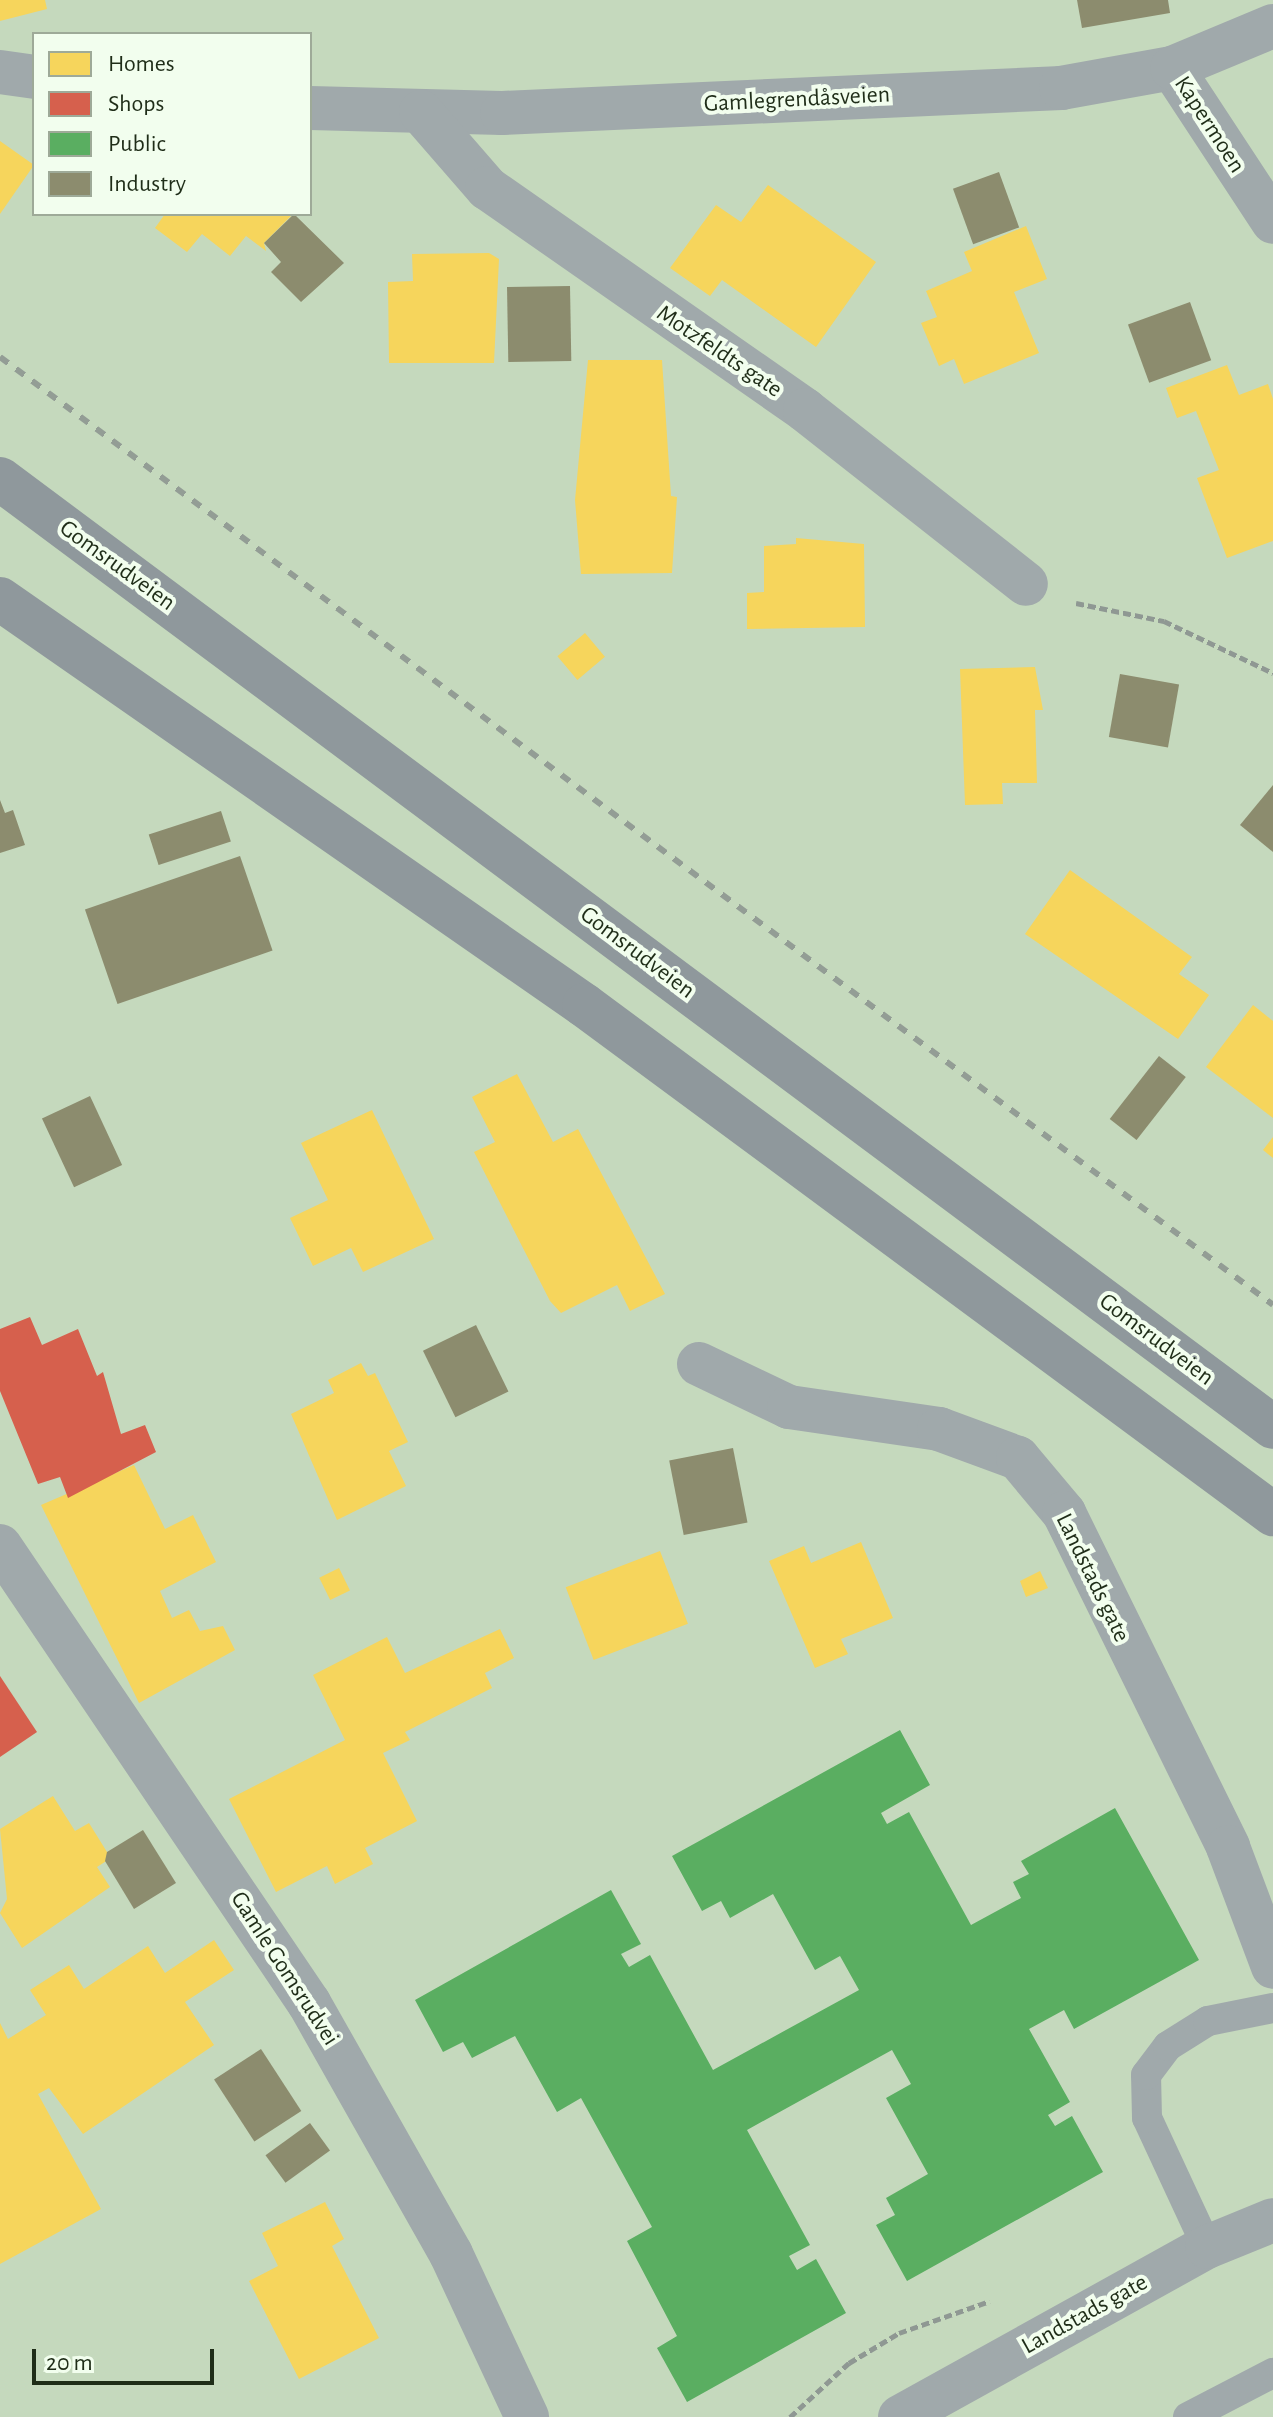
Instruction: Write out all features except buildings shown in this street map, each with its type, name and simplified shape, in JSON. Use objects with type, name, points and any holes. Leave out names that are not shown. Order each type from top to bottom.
[{"type":"main road","name":"Gomsrudveien","points":[[0,479],[1273,1427]]},
{"type":"main road","points":[[0,599],[584,1005],[1273,1514]]},
{"type":"street","name":"Gamlegrendåsveien","points":[[312,108],[421,112],[1061,88],[1172,68],[1273,26]]},
{"type":"street","name":"Kapermoen","points":[[1172,68],[1273,222]]},
{"type":"street","points":[[0,72],[32,77]]},
{"type":"street","name":"Motzfeldts gate","points":[[421,112],[487,188],[805,410],[1026,584]]},
{"type":"street","name":"Landstads gate","points":[[699,1364],[789,1407],[939,1429],[1018,1458],[1064,1513],[1228,1847],[1273,1967]]},
{"type":"street","name":"Gamle Gomsrudvei","points":[[0,1546],[316,2015],[451,2254],[527,2417]]},
{"type":"street","name":"Landstads gate","points":[[925,2411],[1207,2247],[1273,2220]]},
{"type":"lane","points":[[1207,2247],[1147,2118],[1146,2075],[1168,2046],[1208,2021],[1273,2008]]},
{"type":"lane","points":[[1188,2417],[1273,2373]]},
{"type":"path","points":[[1026,584],[1088,607],[1164,621],[1273,673]]},
{"type":"railway","points":[[0,357],[1273,1305]]}]
